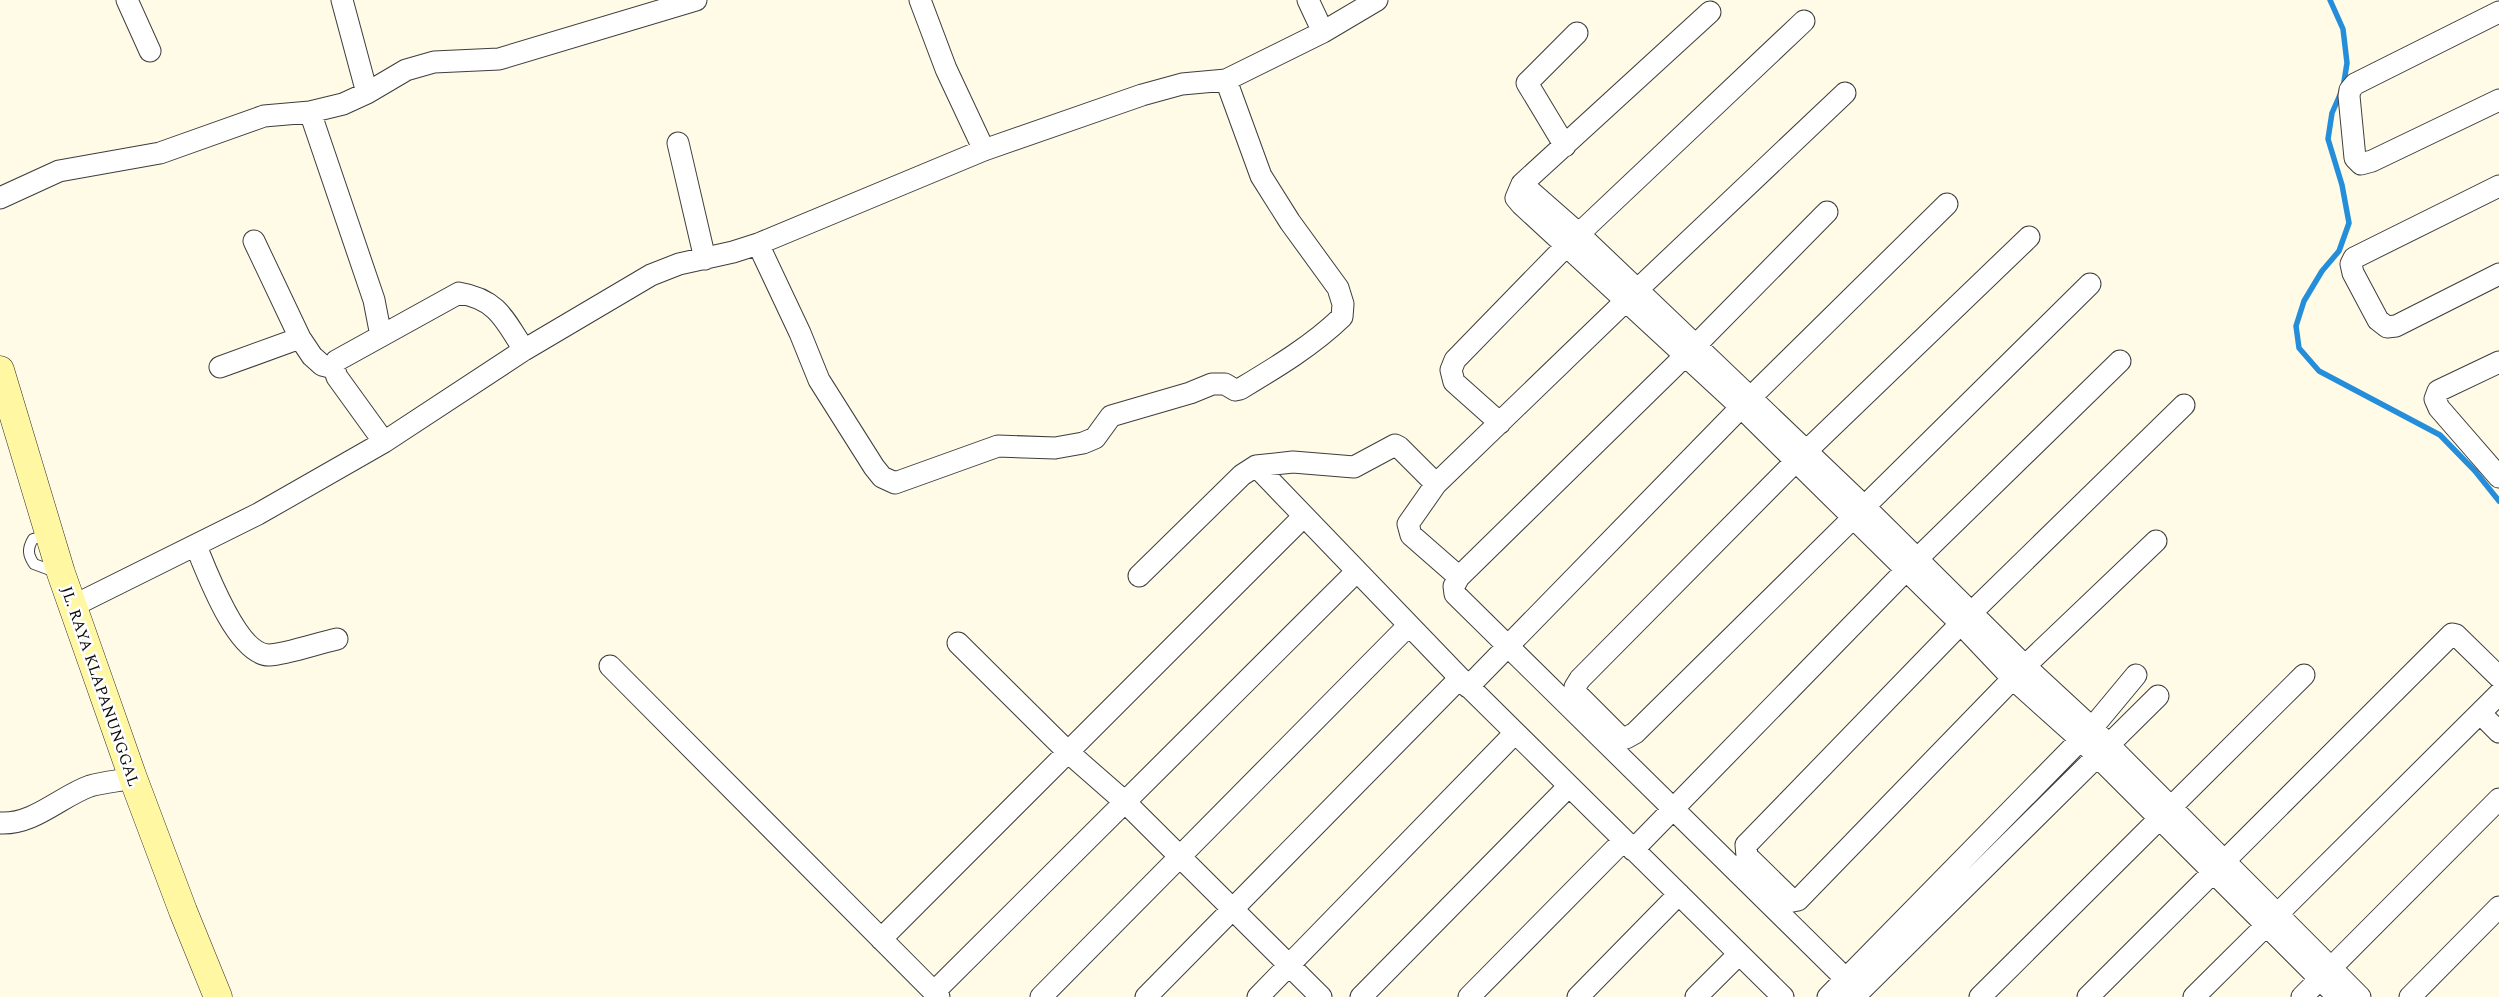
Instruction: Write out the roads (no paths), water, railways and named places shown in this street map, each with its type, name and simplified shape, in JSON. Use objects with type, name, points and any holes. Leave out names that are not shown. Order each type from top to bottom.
[{"type":"street","points":[[127,0],[150,51]]},
{"type":"street","points":[[342,0],[367,93]]},
{"type":"street","points":[[0,198],[59,171],[160,153],[264,116],[310,112],[342,104],[367,93],[406,70],[434,62],[500,59],[696,0]]},
{"type":"street","points":[[920,0],[946,69],[984,150]]},
{"type":"street","points":[[1308,0],[1323,32]]},
{"type":"street","points":[[74,606],[258,514],[384,442],[524,350],[651,275],[679,264],[705,259],[758,244],[984,150],[1142,95],[1182,84],[1226,80],[1323,32],[1377,0]]},
{"type":"street","points":[[1710,12],[1522,184],[1516,198],[1521,204],[1573,240],[1746,403],[1858,511],[2019,673],[2086,734],[2325,973],[2360,997]]},
{"type":"street","points":[[2499,12],[2355,84],[2350,90],[2349,96],[2355,158],[2361,164],[2372,161],[2499,100]]},
{"type":"street","points":[[1500,423],[1454,382],[1451,370],[1455,360],[1573,240],[1804,21]]},
{"type":"street","points":[[1565,146],[1527,83],[1577,33]]},
{"type":"street","points":[[758,244],[800,333],[818,380],[874,467],[882,477],[895,482],[998,446],[1055,448],[1083,443],[1095,438],[1111,416],[1183,396],[1212,384],[1225,384],[1235,390],[1240,389],[1278,366],[1332,327],[1342,317],[1343,304],[1338,288],[1290,222],[1261,176],[1226,80]]},
{"type":"street","points":[[1459,577],[1411,535],[1408,524],[1436,484],[1631,295],[1845,93]]},
{"type":"street","points":[[310,112],[374,300],[381,336]]},
{"type":"street","points":[[678,143],[705,259]]},
{"type":"street","points":[[2499,186],[2354,258],[2352,264],[2353,273],[2378,320],[2387,326],[2396,326],[2499,274]]},
{"type":"street","points":[[1146,997],[1464,683],[1509,646],[1746,403],[1947,204]]},
{"type":"street","points":[[1827,212],[1689,351],[1459,577],[1454,586],[1455,594],[1858,990]]},
{"type":"street","points":[[2030,237],[1801,457],[1580,679],[1575,687],[1578,695],[1619,736],[1626,738],[1635,733],[2090,284]]},
{"type":"street","points":[[254,241],[300,338],[312,356],[322,365],[334,368]]},
{"type":"street","points":[[384,442],[337,377],[334,368],[336,361],[459,293],[475,296],[490,303],[507,323],[524,350]]},
{"type":"street","points":[[220,367],[300,338]]},
{"type":"street","points":[[1469,997],[1628,845],[1673,809],[1912,565],[2120,361]]},
{"type":"street","points":[[2499,362],[2438,391],[2435,399],[2439,408],[2491,454],[2499,477]]},
{"type":"street","name":"JL. RAYA KLAPANUNGGAL","points":[[0,370],[61,574],[74,606],[133,778],[183,911],[218,997]]},
{"type":"street","points":[[2156,541],[2019,673],[1798,900],[1793,901],[1747,856],[1746,845],[1966,618],[2184,405]]},
{"type":"street","points":[[1139,576],[1242,475],[1256,466],[1293,462],[1354,467],[1395,445],[1436,484]]},
{"type":"street","points":[[1256,466],[1464,683],[1783,997]]},
{"type":"street","points":[[881,939],[1304,516]]},
{"type":"street","points":[[196,546],[221,605],[239,632],[253,648],[267,655],[337,639]]},
{"type":"street","points":[[610,666],[937,995],[1125,802],[1357,571]]},
{"type":"street","points":[[1041,997],[1409,625]]},
{"type":"street","points":[[2088,997],[2452,634],[2456,635],[2499,677]]},
{"type":"street","points":[[958,643],[1069,753],[1125,802],[1321,997]]},
{"type":"street","points":[[1858,990],[2086,734],[2136,675]]},
{"type":"street","points":[[1980,997],[2304,675]]},
{"type":"street","points":[[2194,997],[2499,694]]},
{"type":"street","points":[[1828,997],[1858,990],[2158,696]]},
{"type":"street","points":[[2480,713],[2499,732]]},
{"type":"street","points":[[1258,997],[1515,733]]},
{"type":"street","points":[[0,823],[10,824],[37,814],[89,787],[133,778]]},
{"type":"street","points":[[1361,997],[1569,786]]},
{"type":"street","points":[[2302,997],[2499,799]]},
{"type":"street","points":[[1578,997],[1679,894]]},
{"type":"street","points":[[2410,997],[2499,906]]},
{"type":"street","points":[[1696,997],[1739,954]]},
{"type":"street","points":[[2325,973],[2338,997]]},
{"type":"waterway","points":[[2330,0],[2343,29],[2347,63],[2343,88],[2332,113],[2328,139],[2342,185],[2349,223],[2339,251],[2322,271],[2304,301],[2296,326],[2299,348],[2319,371],[2440,435],[2475,471],[2499,501]]}]
